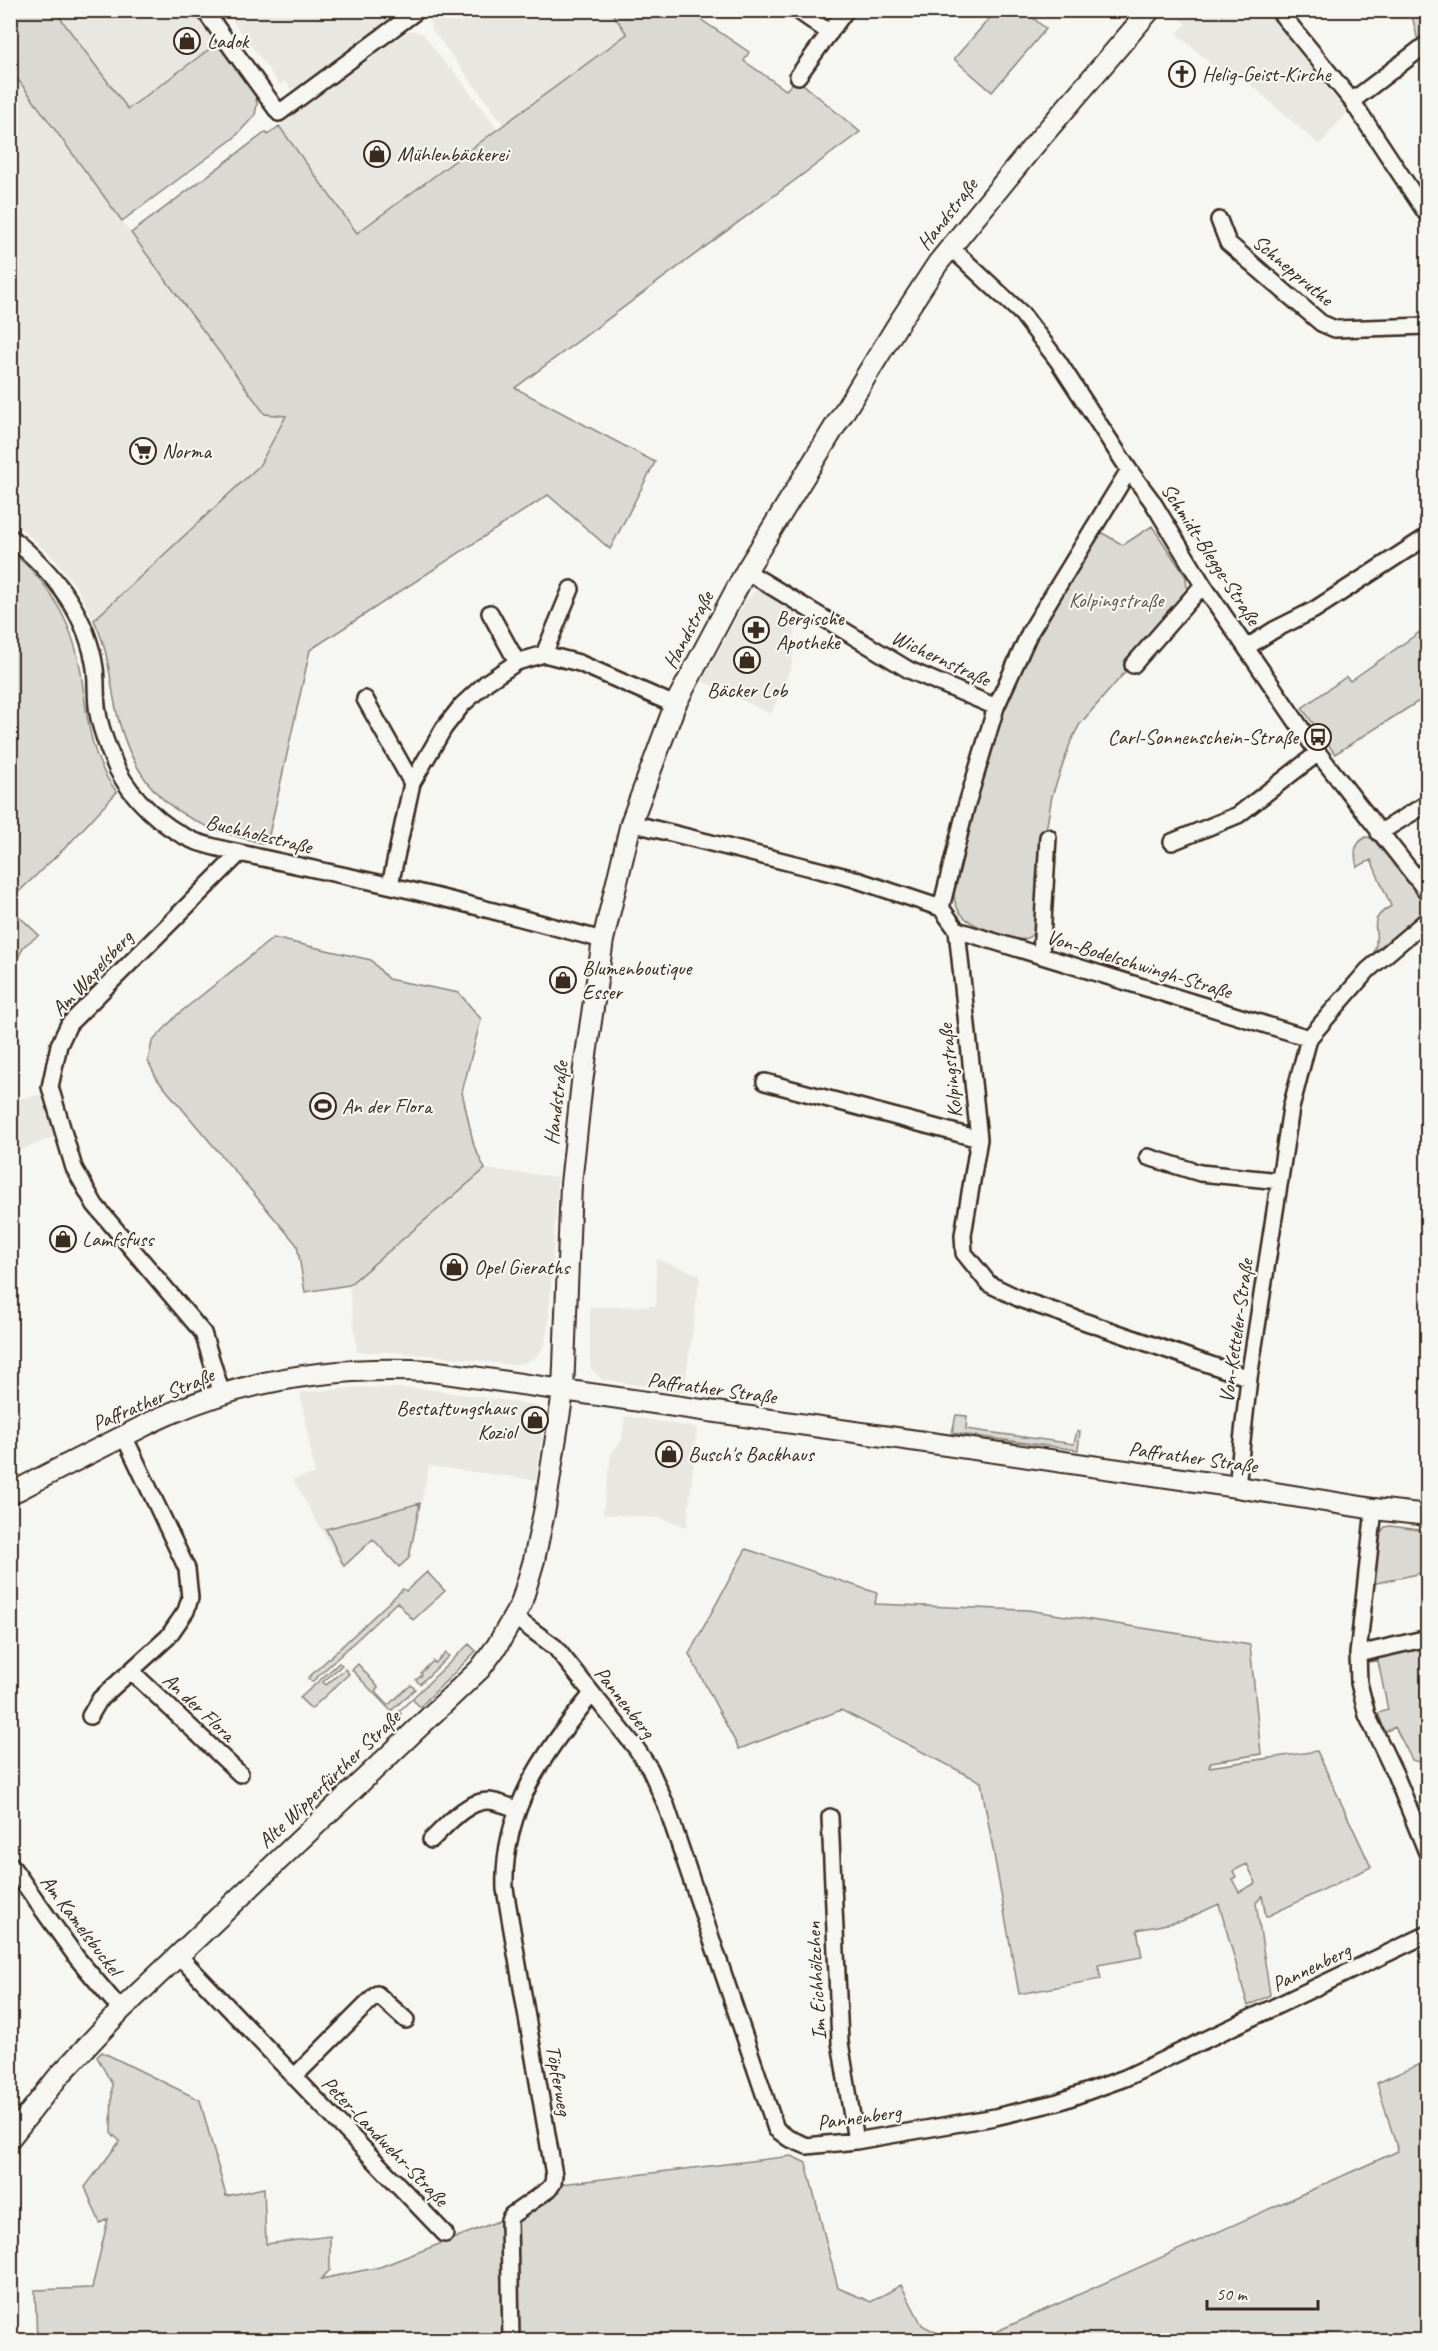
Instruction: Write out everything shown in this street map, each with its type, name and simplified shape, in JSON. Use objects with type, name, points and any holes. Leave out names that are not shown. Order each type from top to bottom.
[{"type":"main road","name":"Handstraße","points":[[563,1392],[571,1184],[582,1082],[603,940],[631,823],[675,705],[746,571],[898,324],[950,247],[1030,149],[1150,10]]},
{"type":"main road","name":"Paffrather Straße","points":[[10,1494],[168,1414],[222,1394],[269,1382],[367,1369],[431,1371],[563,1392],[1237,1486],[1374,1509],[1428,1515]]},
{"type":"main road","name":"Alte Wipperfürther Straße","points":[[10,2138],[58,2077],[121,2010],[480,1669],[521,1604],[545,1508],[563,1392]]},
{"type":"street","points":[[204,10],[279,113],[418,10]]},
{"type":"street","points":[[797,10],[830,33]]},
{"type":"street","points":[[798,76],[846,10]]},
{"type":"street","points":[[1278,10],[1352,101],[1428,216]]},
{"type":"street","points":[[1352,101],[1428,43]]},
{"type":"street","name":"Schneppruthe","points":[[1219,220],[1228,243],[1321,323],[1335,329],[1428,326]]},
{"type":"street","name":"Schmidt-Blegge-Straße","points":[[950,247],[1022,314],[1065,371],[1129,470],[1152,501],[1203,585],[1318,753],[1428,894]]},
{"type":"street","points":[[941,908],[966,807],[996,706],[1030,632],[1129,470]]},
{"type":"street","points":[[1247,647],[1274,630],[1314,610],[1428,536]]},
{"type":"street","name":"Buchholzstraße","points":[[10,537],[29,552],[54,578],[78,616],[92,653],[98,712],[105,742],[118,771],[137,798],[165,823],[192,840],[240,853],[390,885],[603,940]]},
{"type":"street","name":"Wichernstraße","points":[[746,571],[909,670],[996,706]]},
{"type":"street","points":[[1133,665],[1203,585]]},
{"type":"street","points":[[544,654],[571,589]]},
{"type":"street","points":[[490,613],[517,662]]},
{"type":"street","points":[[390,885],[412,783],[444,728],[462,705],[487,682],[517,662],[544,654],[579,663],[675,705]]},
{"type":"street","points":[[365,699],[412,783]]},
{"type":"street","points":[[1172,842],[1238,815],[1318,753]]},
{"type":"street","points":[[1379,833],[1428,803]]},
{"type":"street","points":[[631,823],[851,878],[941,908],[957,930]]},
{"type":"street","points":[[1041,955],[1048,837]]},
{"type":"street","name":"Am Wapelsberg","points":[[222,1394],[203,1333],[95,1204],[74,1168],[50,1087],[59,1045],[69,1024],[240,853]]},
{"type":"street","name":"Von-Ketteler-Straße","points":[[1237,1486],[1249,1378],[1291,1108],[1309,1038],[1368,970],[1428,920]]},
{"type":"street","name":"Von-Bodelschwingh-Straße","points":[[957,930],[1309,1038]]},
{"type":"street","name":"Kolpingstraße","points":[[957,930],[979,1139],[963,1235],[964,1253],[989,1284],[1022,1300],[1249,1378]]},
{"type":"street","points":[[765,1082],[979,1139]]},
{"type":"street","points":[[1148,1157],[1200,1173],[1280,1181]]},
{"type":"street","name":"An der Flora","points":[[90,1716],[100,1699],[168,1637],[186,1611],[190,1598],[187,1569],[124,1436]]},
{"type":"street","points":[[1374,1509],[1358,1654],[1359,1683],[1367,1715],[1395,1774],[1428,1855]]},
{"type":"street","name":"Pannenberg","points":[[514,1617],[555,1647],[636,1748],[650,1769],[666,1805],[776,2129],[788,2138],[807,2146],[856,2141],[995,2117],[1058,2102],[1105,2086],[1428,1934]]},
{"type":"street","points":[[1358,1654],[1428,1638]]},
{"type":"street","name":"An der Flora","points":[[130,1671],[240,1774]]},
{"type":"street","name":"Töpferweg","points":[[511,2340],[509,2220],[512,2215],[549,2189],[554,2175],[505,1889],[506,1861],[517,1809],[533,1775],[556,1738],[592,1694]]},
{"type":"street","points":[[431,1840],[458,1815],[476,1804],[488,1801],[517,1809]]},
{"type":"street","name":"Im Eichhölzchen","points":[[830,1817],[840,2042],[856,2141]]},
{"type":"street","name":"Am Kamelsbuckel","points":[[10,1864],[77,1958],[121,2010]]},
{"type":"street","name":"Peter-Landwehr-Straße","points":[[178,1956],[445,2234]]},
{"type":"street","name":"Peter-Landwehr-Straße","points":[[294,2077],[377,1994],[406,2020]]},
{"type":"shaded area","points":[[610,10],[627,33],[504,125],[431,28],[430,22],[435,11]]},
{"type":"shaded area","points":[[1176,10],[1266,11],[1347,113],[1319,145],[1241,76],[1234,84],[1177,34],[1186,24],[1173,14]]},
{"type":"shaded area","points":[[55,11],[196,11],[219,42],[128,109]]},
{"type":"shaded area","points":[[225,11],[406,11],[306,85],[291,89],[285,81],[280,85]]},
{"type":"shaded area","points":[[413,30],[423,34],[449,69],[451,67],[497,129],[357,233],[279,126],[408,31]]},
{"type":"shaded area","points":[[10,70],[265,414],[286,415],[259,466],[94,620],[77,588],[55,559],[11,522]]},
{"type":"shaded area","points":[[758,589],[766,589],[797,606],[792,665],[771,714],[702,681],[746,600]]},
{"type":"shaded area","points":[[46,1094],[57,1136],[11,1153],[11,1100]]},
{"type":"shaded area","points":[[485,1169],[558,1177],[548,1327],[544,1346],[536,1357],[524,1363],[511,1365],[393,1352],[357,1352],[349,1285]]},
{"type":"shaded area","points":[[656,1259],[700,1275],[684,1392],[601,1379],[590,1368],[590,1307],[656,1306]]},
{"type":"shaded area","points":[[359,1387],[426,1389],[535,1405],[540,1409],[544,1422],[536,1480],[429,1466],[410,1558],[400,1568],[374,1540],[343,1568],[293,1479],[315,1474],[300,1393]]},
{"type":"shaded area","points":[[625,1416],[697,1428],[687,1527],[660,1518],[603,1514],[611,1454],[622,1440]]},
{"type":"green space","points":[[610,10],[688,11],[749,52],[744,61],[786,90],[797,79],[860,132],[515,388],[655,462],[610,549],[548,495],[310,650],[267,844],[237,837],[186,816],[148,784],[134,762],[123,735],[105,651],[94,620],[259,466],[286,416],[265,414],[131,233],[266,132],[268,135],[279,126],[357,233],[627,34]]},
{"type":"green space","points":[[10,11],[55,11],[128,109],[219,42],[255,93],[257,104],[255,115],[234,138],[122,221],[11,70]]},
{"type":"green space","points":[[996,11],[1025,11],[1046,29],[992,92],[954,59]]},
{"type":"green space","points":[[1411,11],[1427,11],[1427,33],[1418,41]]},
{"type":"green space","name":"Kolpingstraße","points":[[1152,526],[1186,577],[1187,591],[1132,664],[1080,724],[1071,741],[1052,796],[1045,836],[1036,930],[1025,939],[1012,938],[993,932],[968,920],[957,908],[954,899],[954,880],[978,790],[1006,701],[1037,631],[1099,531],[1123,545]]},
{"type":"green space","points":[[11,552],[25,564],[49,592],[67,625],[79,661],[88,724],[96,753],[108,780],[117,792],[69,844],[11,899]]},
{"type":"green space","points":[[1427,627],[1427,696],[1335,754],[1302,708],[1346,677],[1350,681]]},
{"type":"green space","points":[[1366,837],[1372,838],[1422,897],[1426,905],[1421,914],[1374,952],[1377,937],[1376,921],[1391,906],[1371,860],[1357,867],[1355,858],[1357,846]]},
{"type":"green space","points":[[11,909],[39,935],[24,946],[11,972]]},
{"type":"green space","name":"An der Flora","points":[[273,938],[371,960],[388,979],[459,993],[481,1019],[462,1092],[474,1146],[485,1169],[349,1285],[305,1292],[297,1245],[157,1079],[148,1061],[152,1042],[177,1015]]},
{"type":"green space","points":[[956,1415],[967,1416],[966,1429],[1074,1444],[1077,1431],[1080,1431],[1078,1450],[952,1433]]},
{"type":"green space","points":[[420,1503],[409,1558],[399,1567],[373,1539],[344,1566],[326,1529]]},
{"type":"green space","points":[[1385,1527],[1427,1531],[1427,1572],[1372,1584],[1380,1533]]},
{"type":"green space","points":[[746,1549],[877,1593],[875,1604],[1028,1610],[1250,1645],[1261,1754],[1211,1762],[1209,1767],[1317,1751],[1371,1867],[1266,1917],[1262,1896],[1256,1903],[1270,1995],[1248,2006],[1219,1904],[1182,1921],[1137,1930],[1142,1957],[1098,1965],[1101,1979],[1019,1994],[981,1782],[841,1710],[739,1749],[689,1654]],"holes":[[[1247,1864],[1256,1883],[1239,1892],[1232,1879],[1236,1877],[1233,1871]]]},
{"type":"green space","points":[[427,1572],[445,1591],[413,1620],[397,1602],[312,1682],[308,1678],[403,1589],[406,1591]]},
{"type":"green space","points":[[1427,1643],[1427,1758],[1418,1762],[1412,1760],[1395,1727],[1385,1732],[1378,1713],[1388,1710],[1378,1661],[1367,1662],[1367,1659]]},
{"type":"green space","points":[[469,1644],[476,1651],[420,1707],[412,1699],[403,1707]]},
{"type":"green space","points":[[446,1653],[449,1656],[420,1684],[416,1680],[422,1675],[421,1673],[433,1661],[435,1663]]},
{"type":"green space","points":[[339,1663],[342,1665],[323,1682],[326,1685],[345,1669],[349,1674],[311,1709],[300,1698]]},
{"type":"green space","points":[[358,1664],[378,1687],[375,1691],[388,1705],[411,1685],[415,1689],[391,1711],[352,1670]]},
{"type":"green space","points":[[102,2052],[200,2100],[226,2196],[264,2188],[266,2244],[330,2236],[330,2270],[321,2279],[380,2267],[514,2215],[562,2184],[792,2156],[806,2163],[838,2288],[871,2302],[901,2285],[922,2325],[948,2339],[982,2338],[1398,2151],[1377,2083],[1427,2061],[1427,2340],[468,2340],[463,2333],[450,2340],[37,2340],[35,2290],[92,2288],[108,2219],[100,2223],[85,2187],[120,2141],[111,2133],[112,2084],[97,2057]]},
{"type":"place","name":"Ladok","points":[[187,41]]},
{"type":"place","name":"Helig-Geist-Kirche","points":[[1182,74]]},
{"type":"place","name":"Mühlenbäckerei","points":[[377,154]]},
{"type":"place","name":"Norma","points":[[143,451]]},
{"type":"place","name":"Bergische Apotheke","points":[[756,630]]},
{"type":"place","name":"Bäcker Lob","points":[[747,660]]},
{"type":"place","name":"Carl-Sonnenschein-Straße","points":[[1318,737]]},
{"type":"place","name":"Blumenboutique Esser","points":[[563,980]]},
{"type":"place","name":"An der Flora","points":[[323,1106]]},
{"type":"place","name":"Lamfsfuss","points":[[63,1239]]},
{"type":"place","name":"Opel Gieraths","points":[[454,1267]]},
{"type":"place","name":"Bestattungshaus Koziol","points":[[535,1420]]},
{"type":"place","name":"Busch's Backhaus","points":[[669,1454]]}]
